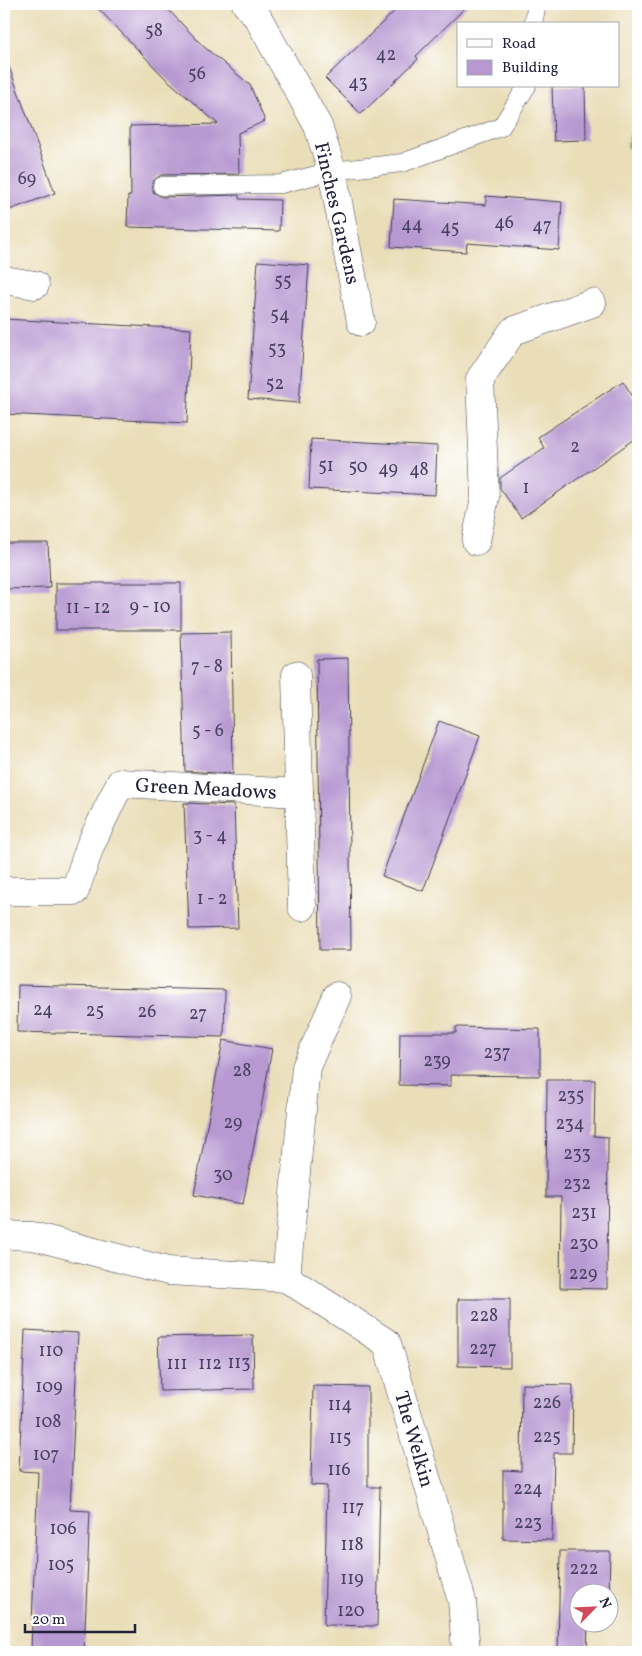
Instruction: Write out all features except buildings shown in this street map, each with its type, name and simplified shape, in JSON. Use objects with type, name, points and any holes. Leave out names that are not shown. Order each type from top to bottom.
[{"type":"street","name":"Finches Gardens","points":[[246,4],[258,18],[318,126],[332,171],[361,322]]},
{"type":"street","points":[[4,280],[35,285]]},
{"type":"street","points":[[476,541],[485,497],[480,379],[513,331],[592,303]]},
{"type":"street","name":"Green Meadows","points":[[296,675],[302,907]]},
{"type":"street","name":"Green Meadows","points":[[4,891],[75,891],[90,846],[120,783],[299,793]]},
{"type":"street","points":[[286,1278],[306,1067],[337,996]]},
{"type":"street","name":"The Welkin","points":[[4,1235],[33,1236],[168,1271],[286,1278],[387,1343],[462,1601],[466,1652]]},
{"type":"lane","points":[[533,22],[537,4]]},
{"type":"lane","points":[[162,186],[281,184],[332,171],[402,163],[501,127],[526,88]]},
{"type":"green space","points":[[638,108],[638,155],[627,147]]}]
